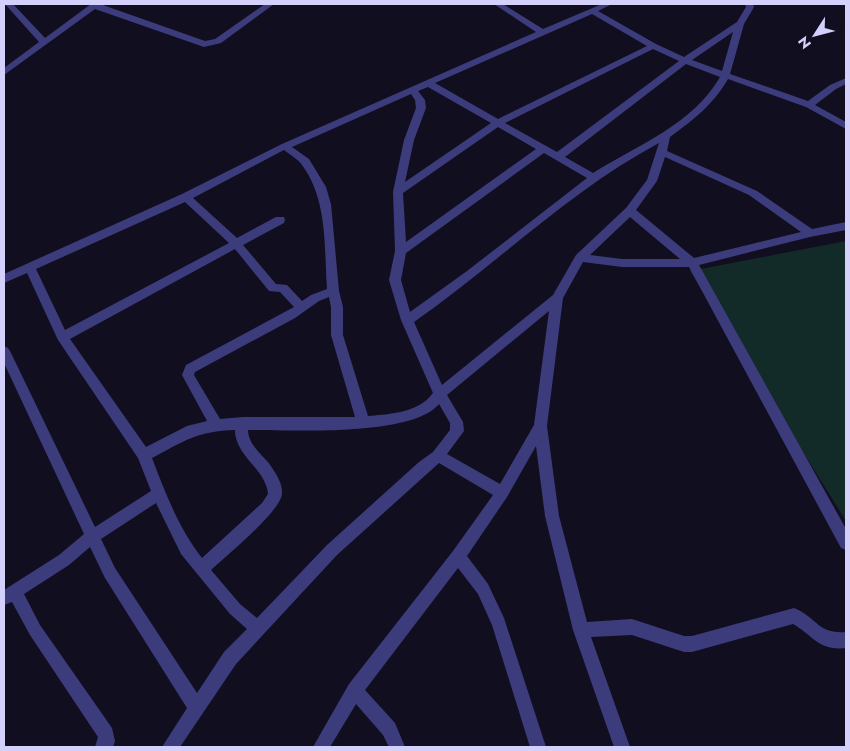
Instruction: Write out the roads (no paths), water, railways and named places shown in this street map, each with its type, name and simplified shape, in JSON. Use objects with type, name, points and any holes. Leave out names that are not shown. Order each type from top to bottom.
[{"type":"street","points":[[9,4],[44,42]]},
{"type":"street","points":[[4,72],[95,5],[204,44],[218,41],[270,4]]},
{"type":"street","points":[[498,4],[541,32]]},
{"type":"street","points":[[4,279],[186,197],[285,146],[608,4]]},
{"type":"street","points":[[407,320],[439,299],[593,177],[635,150],[665,136],[700,110],[716,94],[725,76],[740,24],[752,5]]},
{"type":"street","points":[[592,11],[653,46],[685,61],[809,105],[846,126]]},
{"type":"street","points":[[559,156],[685,61],[740,24]]},
{"type":"street","points":[[398,192],[498,123],[653,46]]},
{"type":"street","points":[[809,105],[846,81]]},
{"type":"street","points":[[428,83],[593,177]]},
{"type":"street","points":[[170,747],[230,658],[332,550],[424,466],[438,456],[457,431],[456,422],[440,394],[407,320],[395,280],[401,251],[398,192],[409,140],[420,117],[421,108],[420,100],[412,90]]},
{"type":"street","points":[[837,121],[846,116]]},
{"type":"street","points":[[144,454],[192,430],[216,425],[364,422],[395,419],[427,409],[440,394],[557,298],[580,258],[630,211],[652,181],[662,152],[665,136]]},
{"type":"street","points":[[285,146],[305,161],[321,187],[326,204],[333,291],[337,307],[337,335],[364,422]]},
{"type":"street","points":[[401,251],[543,148]]},
{"type":"street","points":[[662,152],[753,193],[810,233]]},
{"type":"street","points":[[186,197],[236,242],[273,288],[283,288],[302,307]]},
{"type":"street","points":[[630,211],[692,263],[846,543]]},
{"type":"street","points":[[62,337],[280,220]]},
{"type":"street","points":[[580,258],[622,263],[692,263],[810,233],[846,226]]},
{"type":"street","points":[[30,268],[62,337],[144,454],[159,494],[186,549],[235,609],[258,628]]},
{"type":"street","points":[[216,425],[187,372],[194,366],[291,315],[315,298],[333,291]]},
{"type":"street","points":[[557,298],[540,426],[552,516],[581,630],[622,747]]},
{"type":"street","points":[[4,351],[110,573],[196,707]]},
{"type":"street","points":[[202,568],[267,508],[274,497],[274,485],[245,443],[240,429],[243,423]]},
{"type":"street","points":[[321,747],[355,690],[458,556],[502,494],[540,426]]},
{"type":"street","points":[[438,456],[502,494]]},
{"type":"street","points":[[103,747],[107,741],[106,734],[9,595],[64,560],[92,537],[159,494]]},
{"type":"street","points":[[458,556],[483,589],[499,623],[538,747]]},
{"type":"street","points":[[581,630],[632,627],[684,644],[692,644],[794,616],[805,622],[823,639],[833,642],[846,640]]},
{"type":"street","points":[[355,690],[389,729],[397,747]]}]
